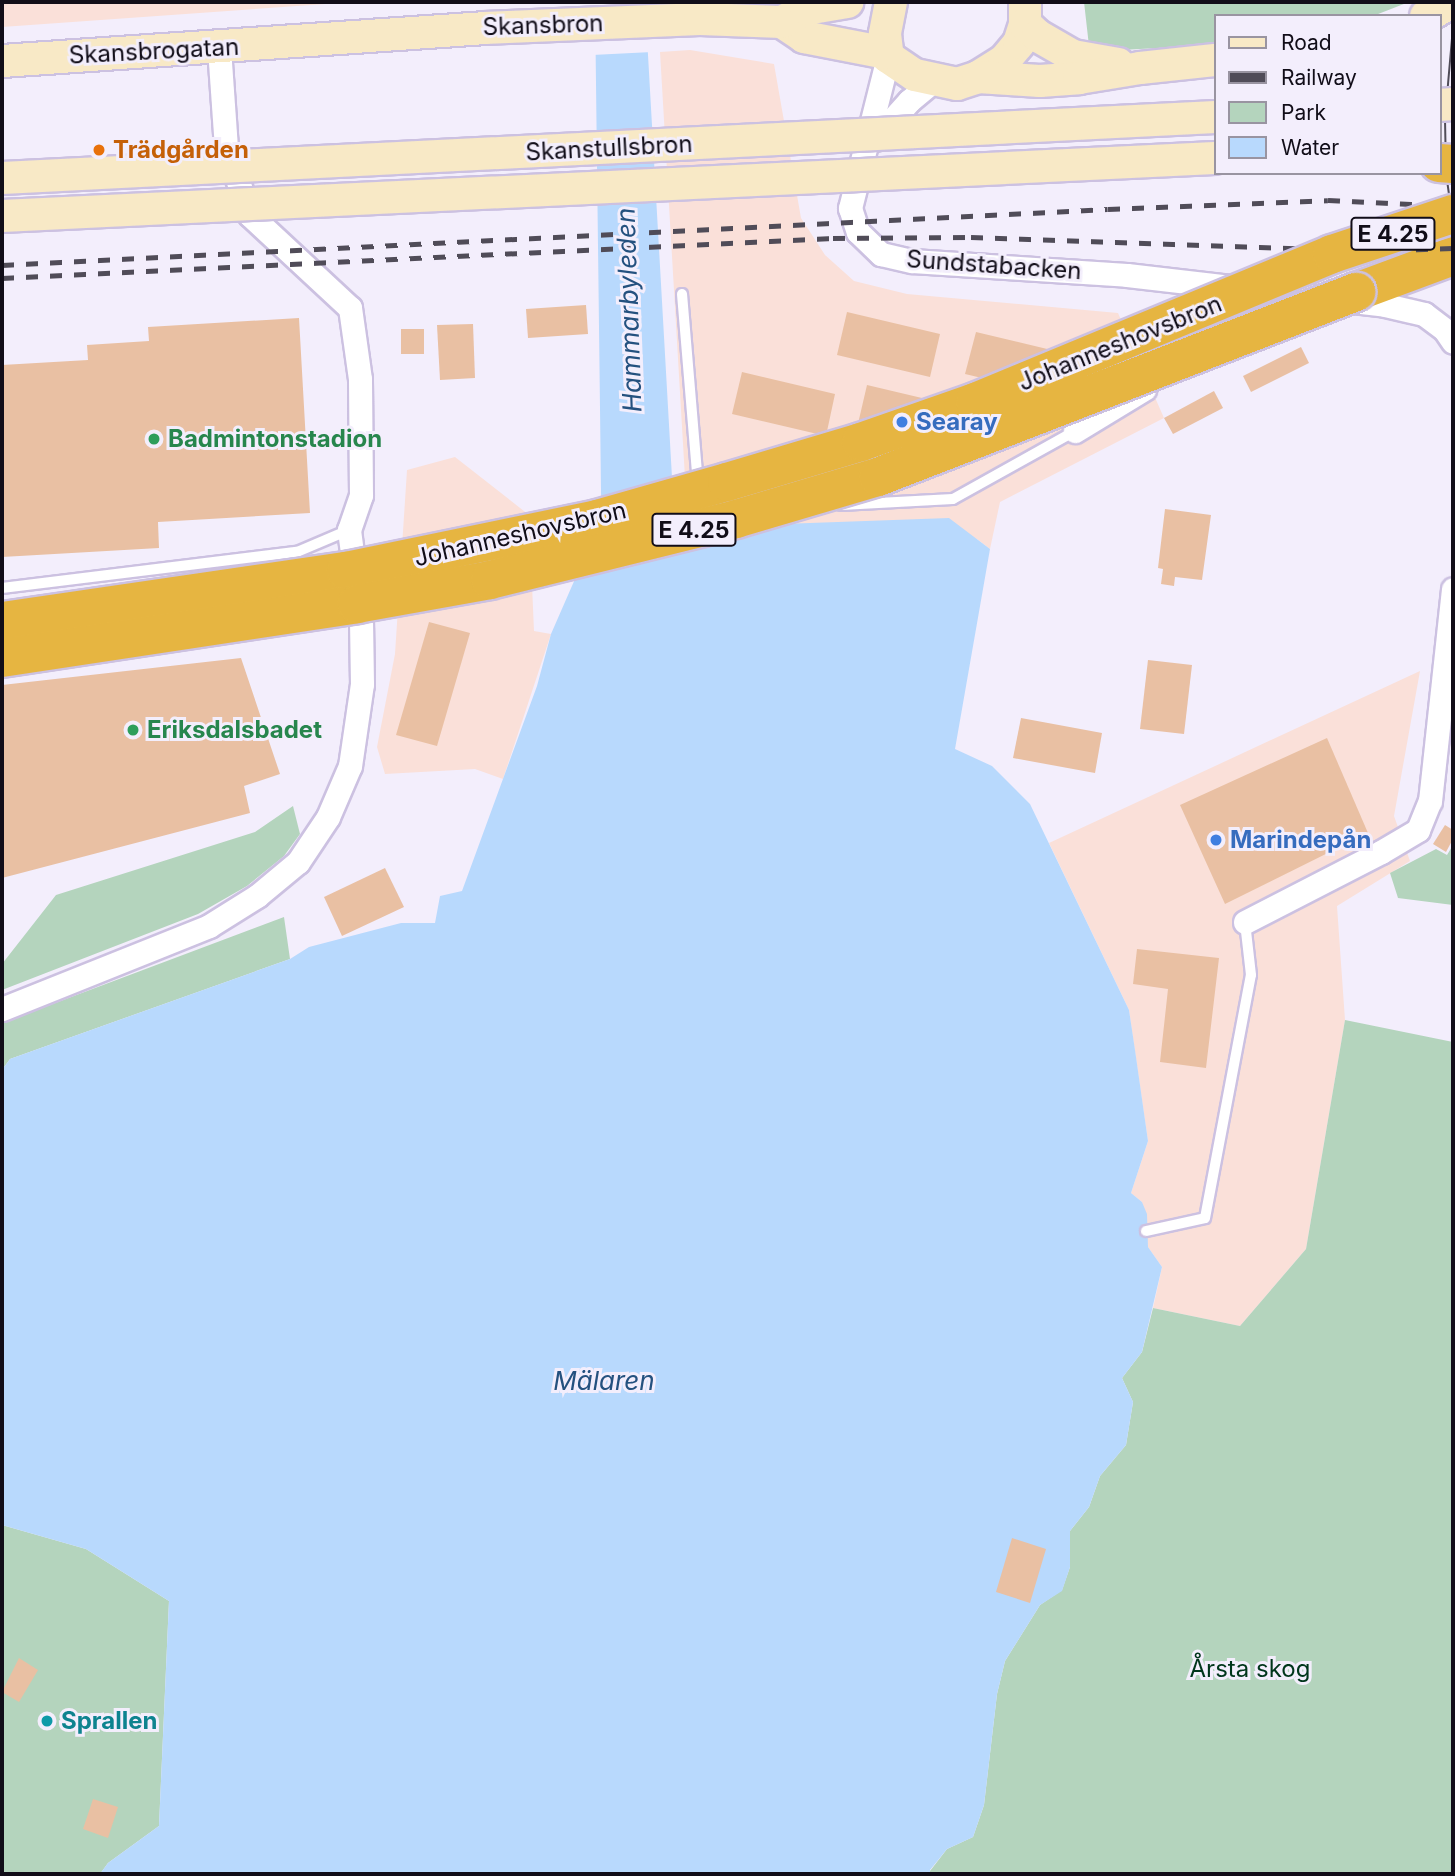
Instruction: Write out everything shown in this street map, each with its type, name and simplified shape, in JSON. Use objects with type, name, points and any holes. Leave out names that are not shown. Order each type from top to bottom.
[{"type":"highway","points":[[1332,254],[1418,208],[1453,194]]},
{"type":"highway","name":"Johanneshovsbron","points":[[2,621],[346,572],[597,519],[861,442],[975,402],[1332,254],[1453,214]]},
{"type":"highway","name":"Johanneshovsbron","points":[[2,658],[344,607],[490,580],[723,522],[878,477],[1453,256]]},
{"type":"highway","points":[[1356,292],[1453,266]]},
{"type":"main road","name":"Skansbron","points":[[306,42],[484,28],[699,19],[782,22],[806,9],[847,2]]},
{"type":"main road","points":[[891,2],[885,34],[887,55],[915,75],[957,84],[978,77],[1004,61],[1019,43],[1025,13]]},
{"type":"main road","points":[[1430,14],[1453,2]]},
{"type":"main road","points":[[1025,13],[1038,36],[1073,56],[1140,68]]},
{"type":"main road","name":"Skansbron","points":[[782,22],[804,37],[887,55]]},
{"type":"main road","name":"Skansbrogatan","points":[[2,61],[306,42]]},
{"type":"main road","points":[[978,77],[1053,80],[1214,61]]},
{"type":"main road","name":"Skanstullsbron","points":[[2,178],[1214,117]]},
{"type":"main road","name":"Skanstullsbron","points":[[2,216],[1214,158]]},
{"type":"street","points":[[2,1009],[209,926],[257,896],[298,862],[328,817],[350,766],[362,684],[361,620],[349,530],[361,495],[360,379],[350,308],[250,215],[226,148],[219,48]]},
{"type":"street","name":"Sundstabacken","points":[[887,55],[850,208],[858,232],[881,254],[912,261],[1127,275],[1385,305],[1424,314],[1445,330],[1453,342]]},
{"type":"street","name":"Sundstabacken","points":[[866,149],[909,101],[933,81]]},
{"type":"street","points":[[1075,431],[1179,368],[1211,332],[1224,288]]},
{"type":"street","points":[[1244,922],[1381,852],[1418,830],[1430,801],[1453,589]]},
{"type":"lane","points":[[682,294],[696,471],[737,512],[818,507]]},
{"type":"lane","points":[[832,506],[953,499],[1075,431]]},
{"type":"lane","points":[[2,588],[297,552],[349,530]]},
{"type":"lane","points":[[1146,1231],[1206,1218],[1251,975],[1244,922]]},
{"type":"shaded area","points":[[2,2],[354,2],[2,27]]},
{"type":"shaded area","points":[[690,50],[774,64],[801,218],[825,255],[854,281],[907,294],[1118,313],[1164,418],[1000,502],[990,549],[977,539],[782,524],[686,495],[660,52]]},
{"type":"shaded area","points":[[455,457],[529,515],[534,631],[551,634],[503,779],[475,769],[385,774],[377,747],[395,654],[407,470]]},
{"type":"shaded area","points":[[1420,671],[1394,816],[1410,861],[1337,906],[1345,1020],[1306,1249],[1240,1326],[1153,1308],[1162,1267],[1148,1247],[1142,1202],[1131,1193],[1148,1141],[1129,1010],[1049,843]]},
{"type":"green space","points":[[1084,2],[1409,2],[1378,14],[1214,14],[1214,45],[1102,51],[1089,46]]},
{"type":"green space","points":[[293,806],[300,834],[284,856],[247,886],[198,914],[2,990],[2,964],[56,895],[255,832]]},
{"type":"green space","points":[[1453,845],[1453,905],[1398,898],[1390,873],[1436,849],[1447,855]]},
{"type":"green space","points":[[284,917],[290,959],[10,1059],[2,1070],[2,1023]]},
{"type":"green space","name":"Årsta skog","points":[[1345,1020],[1453,1042],[1453,1874],[930,1874],[947,1849],[973,1837],[984,1805],[997,1694],[1005,1661],[1040,1605],[1062,1590],[1070,1567],[1070,1531],[1089,1507],[1100,1476],[1126,1445],[1133,1402],[1122,1378],[1142,1352],[1153,1308],[1240,1326],[1306,1249]]},
{"type":"green space","points":[[2,1525],[86,1549],[169,1601],[159,1826],[108,1863],[100,1874],[2,1874]]},
{"type":"water","name":"Mälaren","points":[[595,2],[645,2],[676,548],[782,524],[949,518],[990,549],[955,749],[992,766],[1030,804],[1129,1010],[1148,1141],[1131,1193],[1142,1202],[1147,1214],[1148,1247],[1162,1267],[1142,1352],[1122,1378],[1133,1402],[1126,1445],[1100,1476],[1089,1507],[1070,1531],[1070,1567],[1062,1591],[1040,1605],[1005,1661],[997,1694],[984,1805],[973,1837],[947,1849],[930,1870],[930,1874],[100,1874],[108,1863],[159,1826],[169,1601],[86,1549],[2,1525],[2,1070],[10,1059],[290,959],[309,947],[401,923],[435,923],[440,896],[462,891],[537,686],[551,634],[575,579],[602,571]]},
{"type":"pier","points":[[591,2],[649,2],[652,52],[592,55]]},
{"type":"building","points":[[586,305],[588,334],[528,338],[526,309]]},
{"type":"building","points":[[847,312],[940,334],[930,377],[837,355]]},
{"type":"building","name":"Badmintonstadion","points":[[299,318],[310,513],[158,522],[159,548],[2,557],[2,365],[88,360],[87,345],[149,341],[148,327]]},
{"type":"building","points":[[473,324],[475,378],[440,380],[437,325]]},
{"type":"building","points":[[401,329],[424,329],[424,354],[401,354]]},
{"type":"building","points":[[976,332],[1068,354],[1058,396],[965,374]]},
{"type":"building","points":[[1301,347],[1309,363],[1251,392],[1243,376]]},
{"type":"building","points":[[742,372],[835,394],[826,436],[732,414]]},
{"type":"building","points":[[867,385],[960,407],[857,428]]},
{"type":"building","points":[[1214,391],[1223,408],[1173,434],[1164,418]]},
{"type":"building","points":[[1165,509],[1211,515],[1202,580],[1175,577],[1174,586],[1161,584],[1163,569],[1158,568]]},
{"type":"building","points":[[429,622],[470,633],[437,746],[396,735]]},
{"type":"building","name":"Eriksdalsbadet","points":[[241,658],[280,774],[244,786],[250,813],[2,878],[2,685]]},
{"type":"building","points":[[1148,660],[1192,665],[1184,734],[1140,729]]},
{"type":"building","points":[[1021,718],[1102,733],[1095,773],[1013,758]]},
{"type":"building","points":[[1327,738],[1368,833],[1225,904],[1180,805]]},
{"type":"building","points":[[1445,825],[1453,830],[1453,839],[1446,852],[1433,844]]},
{"type":"building","points":[[385,868],[404,907],[342,936],[324,897]]},
{"type":"building","points":[[1137,949],[1219,958],[1206,1068],[1160,1062],[1168,989],[1133,984]]},
{"type":"building","points":[[1012,1538],[1046,1549],[1030,1603],[996,1592]]},
{"type":"building","points":[[19,1658],[38,1670],[19,1702],[2,1692]]},
{"type":"building","points":[[93,1799],[118,1807],[108,1838],[83,1829]]},
{"type":"tram line","points":[[1453,27],[1445,119],[1446,173],[1453,223]]},
{"type":"railway","points":[[2,265],[1328,200],[1453,206]]},
{"type":"railway","points":[[2,278],[833,238],[971,237],[1368,251],[1453,248]]},
{"type":"place","name":"Trädgården","points":[[99,150]]},
{"type":"place","name":"Searay","points":[[902,422]]},
{"type":"place","name":"Badmintonstadion","points":[[154,439]]},
{"type":"place","name":"Eriksdalsbadet","points":[[133,730]]},
{"type":"place","name":"Marindepån","points":[[1216,840]]},
{"type":"place","name":"Sprallen","points":[[47,1721]]},
{"type":"water label","name":"Hammarbyleden","points":[[629,310]]}]
